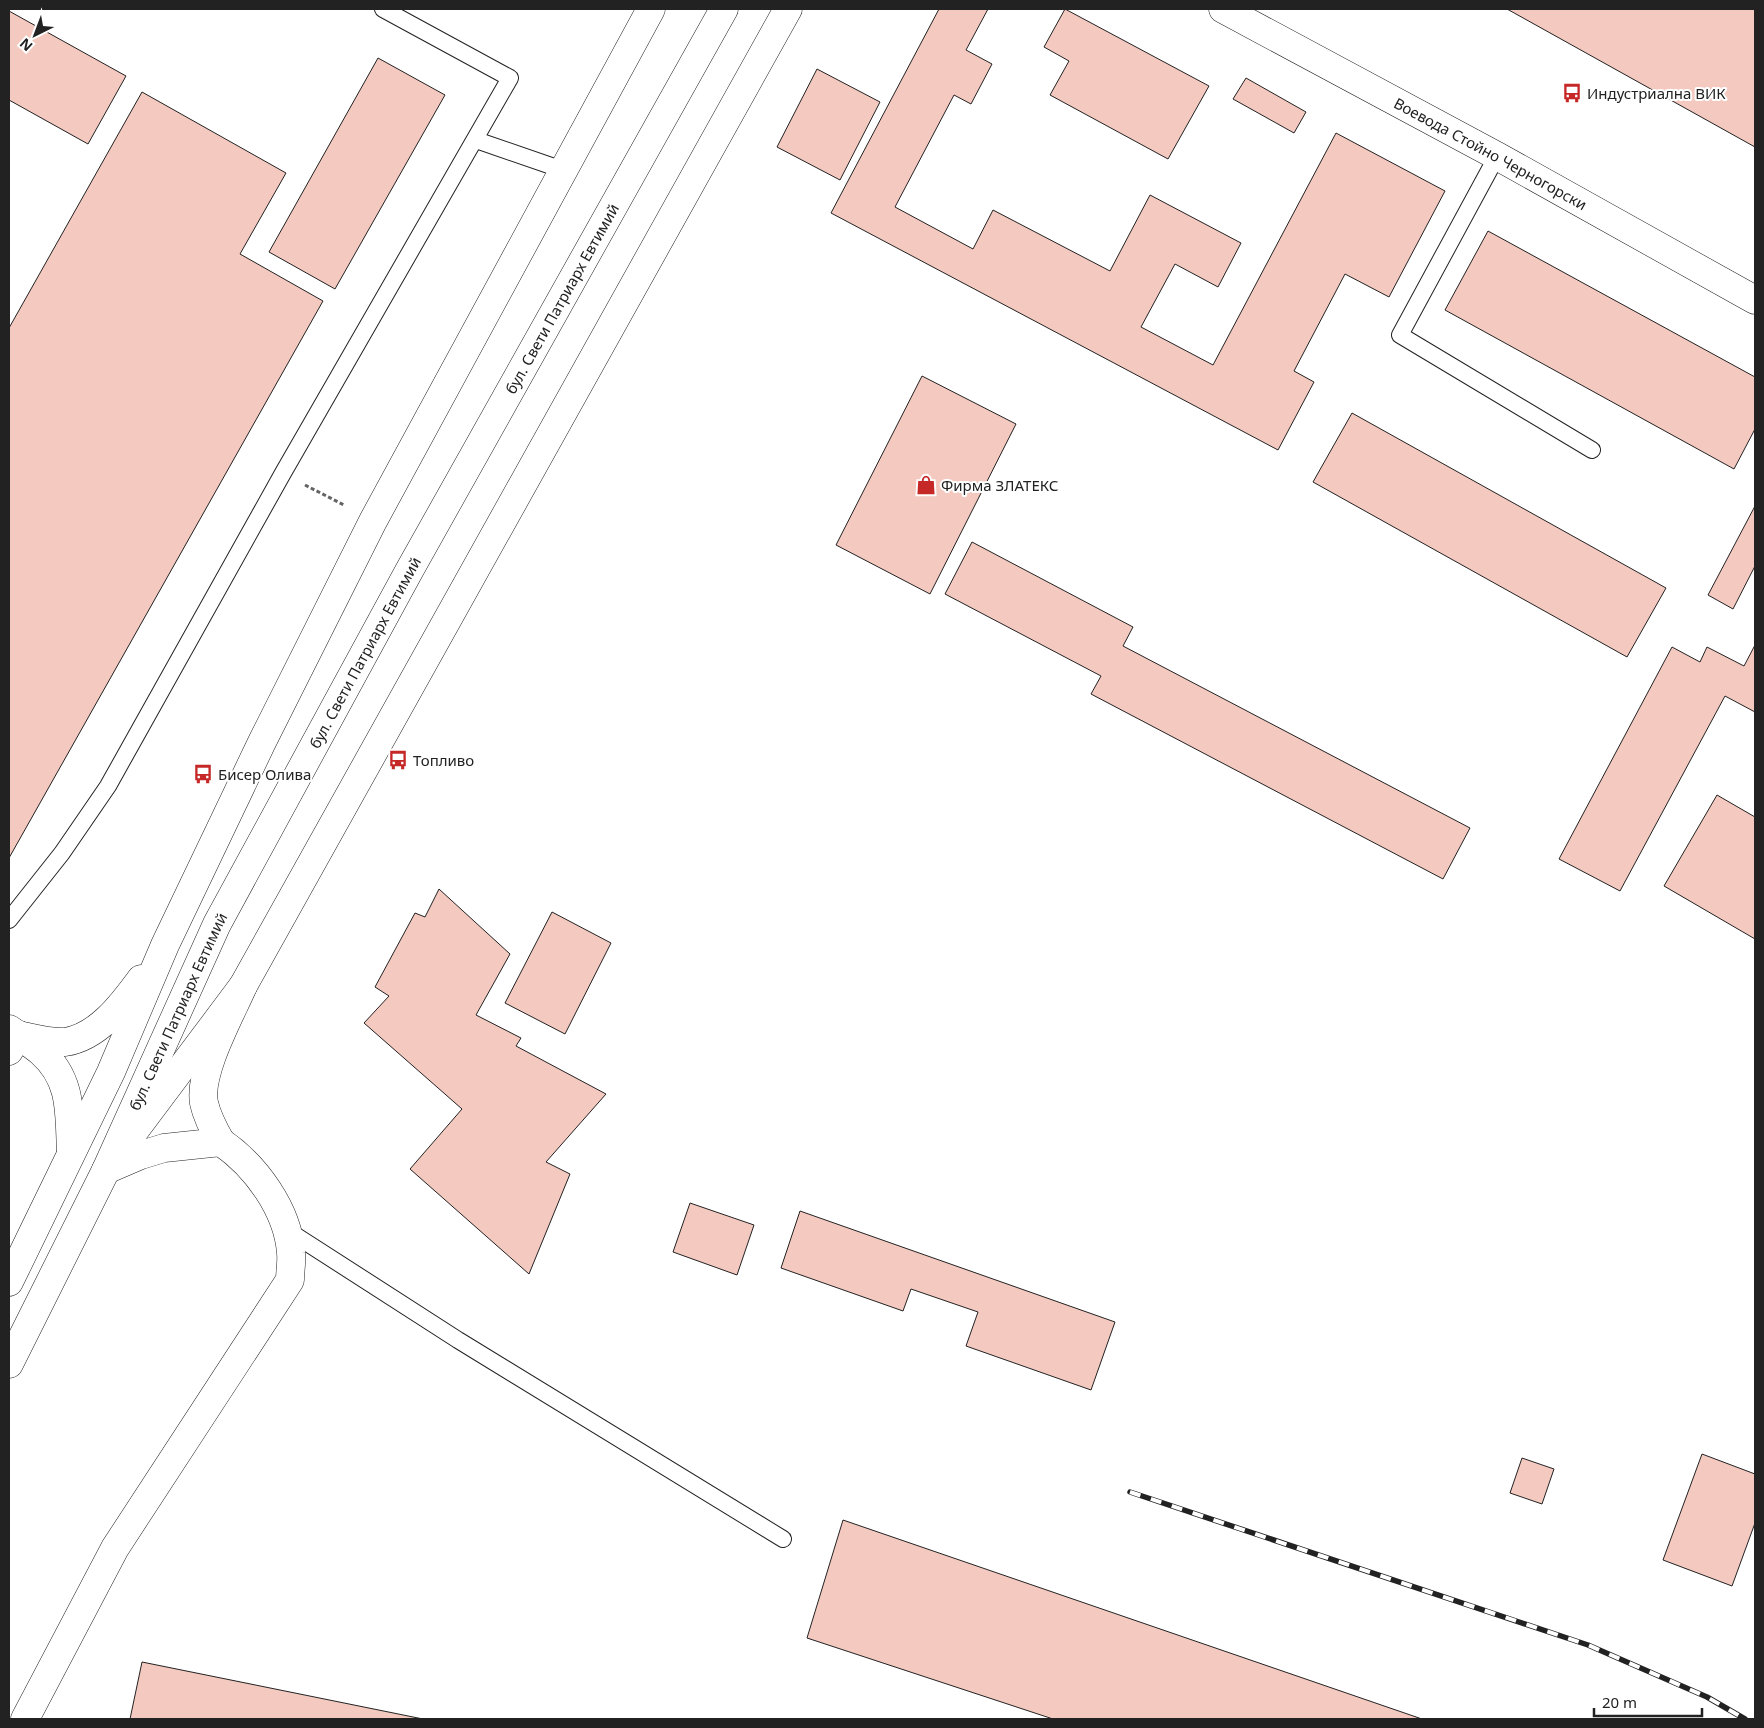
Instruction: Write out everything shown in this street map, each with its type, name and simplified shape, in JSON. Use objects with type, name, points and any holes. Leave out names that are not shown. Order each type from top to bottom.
[{"type":"main road","points":[[9,1282],[111,1072],[165,945],[262,742],[373,521],[651,9]]},
{"type":"main road","name":"бул. Свети Патриарх Евтимий","points":[[9,1364],[106,1170],[217,924],[409,571],[724,9]]},
{"type":"main road","points":[[25,1719],[115,1548],[290,1280],[291,1254],[287,1230],[279,1208],[237,1153],[221,1142],[211,1124],[204,1102],[205,1080],[213,1055],[243,986],[788,9]]},
{"type":"main road","name":"Воевода Стойно Черногорски","points":[[1223,9],[1497,156],[1755,300]]},
{"type":"main road","points":[[12,1038],[63,1042],[83,1037],[103,1022],[125,1001],[165,945]]},
{"type":"main road","points":[[106,1170],[243,986]]},
{"type":"main road","points":[[12,1038],[42,1053],[60,1074],[68,1098],[71,1157]]},
{"type":"main road","points":[[106,1170],[164,1148],[221,1142]]},
{"type":"lane","points":[[9,920],[62,853],[108,786],[283,473],[510,78],[383,9]]},
{"type":"lane","points":[[476,140],[563,170]]},
{"type":"lane","points":[[1497,156],[1400,335],[1592,450]]},
{"type":"lane","points":[[287,1230],[458,1340],[783,1539]]},
{"type":"building","points":[[939,9],[988,9],[966,50],[992,64],[971,104],[954,95],[895,207],[973,249],[993,210],[1110,271],[1150,195],[1241,243],[1218,287],[1175,264],[1141,327],[1213,365],[1336,133],[1445,191],[1389,297],[1345,274],[1294,371],[1314,382],[1278,450],[831,213]]},
{"type":"building","points":[[1065,9],[1209,86],[1168,159],[1050,95],[1069,61],[1044,47]]},
{"type":"building","points":[[1507,9],[1755,9],[1755,147]]},
{"type":"building","points":[[9,11],[126,76],[88,144],[9,100]]},
{"type":"building","points":[[378,58],[445,95],[335,289],[269,252]]},
{"type":"building","points":[[817,69],[880,102],[840,180],[777,147]]},
{"type":"building","points":[[1246,78],[1306,112],[1294,133],[1233,99]]},
{"type":"building","points":[[142,92],[286,173],[240,254],[323,301],[9,858],[9,328]]},
{"type":"building","points":[[1488,231],[1755,377],[1755,429],[1734,469],[1445,310]]},
{"type":"building","name":"Фирма ЗЛАТЕКС","points":[[922,376],[1016,424],[930,594],[836,545]]},
{"type":"building","points":[[1352,413],[1666,588],[1627,657],[1313,482]]},
{"type":"building","points":[[1755,506],[1755,566],[1733,609],[1708,595]]},
{"type":"building","points":[[972,542],[1133,627],[1123,646],[1470,828],[1443,879],[1091,694],[1101,676],[945,594]]},
{"type":"building","points":[[1755,645],[1755,712],[1725,696],[1620,891],[1559,859],[1672,647],[1700,662],[1707,647],[1744,666]]},
{"type":"building","points":[[1717,795],[1755,817],[1755,939],[1664,886]]},
{"type":"building","points":[[439,889],[510,954],[476,1015],[521,1038],[516,1046],[606,1094],[546,1162],[570,1174],[529,1274],[410,1169],[462,1109],[364,1023],[389,996],[375,987],[415,913],[425,917]]},
{"type":"building","points":[[552,912],[611,943],[565,1034],[505,1003]]},
{"type":"building","points":[[690,1203],[754,1225],[737,1275],[673,1252]]},
{"type":"building","points":[[800,1211],[1115,1322],[1091,1390],[966,1346],[978,1312],[911,1289],[903,1311],[781,1268]]},
{"type":"building","points":[[1702,1454],[1755,1474],[1755,1523],[1732,1586],[1663,1560]]},
{"type":"building","points":[[1522,1458],[1554,1469],[1542,1504],[1510,1493]]},
{"type":"building","points":[[843,1520],[1422,1719],[1053,1719],[807,1638]]},
{"type":"building","points":[[142,1662],[423,1719],[130,1719]]},
{"type":"railway","points":[[1130,1492],[1588,1645],[1707,1697],[1745,1719]]},
{"type":"place","name":"Индустриална ВИК","points":[[1572,93]]},
{"type":"place","name":"Фирма ЗЛАТЕКС","points":[[926,485]]},
{"type":"place","name":"Топливо","points":[[398,760]]},
{"type":"place","name":"Бисер Олива","points":[[203,774]]}]
